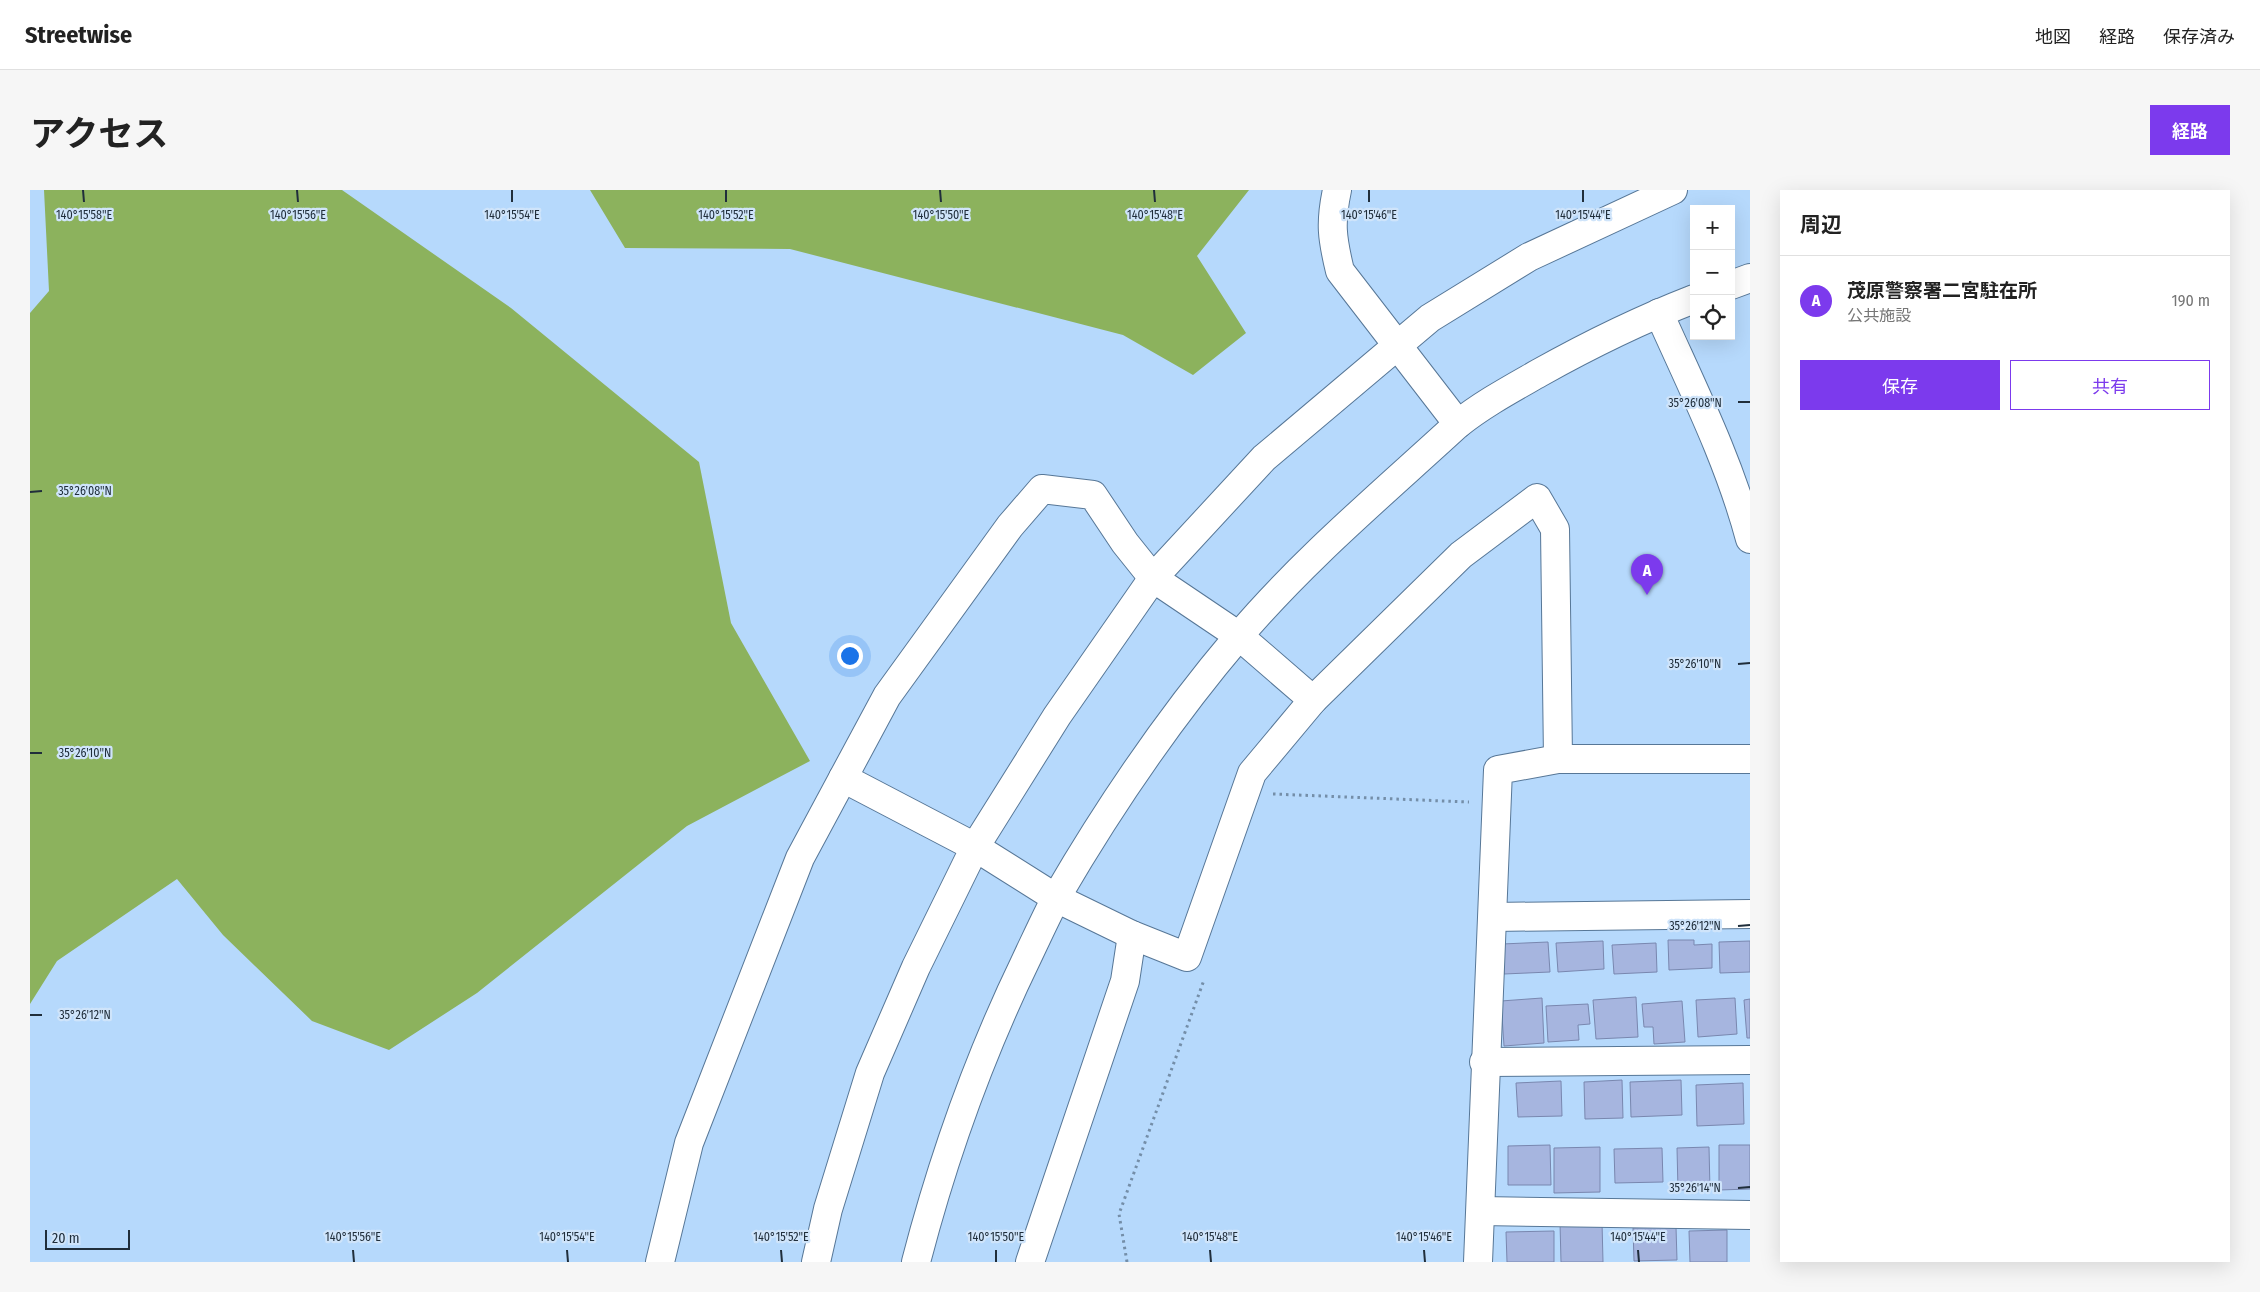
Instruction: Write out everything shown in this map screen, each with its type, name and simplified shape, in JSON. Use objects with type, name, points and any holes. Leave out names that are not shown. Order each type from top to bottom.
[{"type":"street","points":[[1337,190],[1332,215],[1333,242],[1340,271],[1458,424]]},
{"type":"street","points":[[816,1262],[828,1209],[870,1073],[916,967],[975,847],[1057,716],[1153,578],[1264,458],[1430,318],[1529,257],[1673,190]]},
{"type":"street","points":[[1735,284],[1750,278]]},
{"type":"street","points":[[916,1262],[927,1220],[961,1113],[1001,1011],[1056,898],[1109,812],[1169,724],[1239,636],[1316,554],[1458,424],[1481,406],[1580,350],[1690,301]]},
{"type":"street","points":[[1659,313],[1724,456],[1742,508],[1750,539]]},
{"type":"street","points":[[660,1262],[689,1143],[800,858],[887,696],[1010,526],[1042,489],[1093,495],[1125,543],[1153,578],[1239,636],[1313,700]]},
{"type":"street","points":[[843,778],[975,847],[1056,898],[1132,935],[1186,957],[1252,773],[1313,700],[1461,555],[1537,498],[1555,529],[1558,759]]},
{"type":"street","points":[[1478,1262],[1484,1062],[1493,917],[1498,770],[1558,759],[1750,759]]},
{"type":"street","points":[[1493,917],[1750,914]]},
{"type":"street","points":[[1030,1262],[1125,981],[1132,935]]},
{"type":"street","points":[[1484,1062],[1750,1060]]},
{"type":"street","points":[[1481,1211],[1750,1214]]},
{"type":"path","points":[[1272,794],[1469,802],[1468,811]]},
{"type":"path","points":[[1127,1262],[1119,1214],[1207,971]]},
{"type":"green space","points":[[44,190],[342,190],[511,308],[699,462],[731,623],[810,761],[687,826],[477,993],[389,1050],[312,1021],[223,935],[177,879],[57,961],[30,1004],[30,313],[49,291]]},
{"type":"green space","points":[[590,190],[1249,190],[1197,256],[1246,333],[1193,375],[1123,335],[790,249],[625,248]]},
{"type":"building","points":[[1668,940],[1694,940],[1694,945],[1712,944],[1712,968],[1669,970]]},
{"type":"building","points":[[1603,941],[1604,969],[1558,972],[1556,943]]},
{"type":"building","points":[[1750,941],[1750,972],[1720,973],[1719,942]]},
{"type":"building","points":[[1548,942],[1550,972],[1504,974],[1502,944]]},
{"type":"building","points":[[1656,943],[1657,972],[1614,974],[1612,945]]},
{"type":"building","points":[[1636,997],[1638,1037],[1596,1039],[1593,1000]]},
{"type":"building","points":[[1542,998],[1544,1043],[1504,1046],[1501,1001]]},
{"type":"building","points":[[1735,998],[1737,1034],[1698,1037],[1696,1000]]},
{"type":"building","points":[[1750,999],[1750,1038],[1747,1038],[1744,1000]]},
{"type":"building","points":[[1682,1001],[1685,1042],[1654,1044],[1653,1027],[1644,1027],[1642,1004]]},
{"type":"building","points":[[1588,1004],[1590,1024],[1578,1025],[1579,1040],[1548,1042],[1546,1006]]},
{"type":"building","points":[[1622,1080],[1623,1118],[1585,1119],[1584,1082]]},
{"type":"building","points":[[1681,1080],[1682,1115],[1631,1117],[1630,1082]]},
{"type":"building","points":[[1561,1081],[1562,1116],[1518,1117],[1516,1083]]},
{"type":"building","points":[[1743,1083],[1744,1124],[1697,1126],[1696,1085]]},
{"type":"building","points":[[1550,1145],[1551,1185],[1508,1185],[1508,1146]]},
{"type":"building","points":[[1719,1145],[1750,1145],[1750,1189],[1719,1190]]},
{"type":"building","points":[[1600,1147],[1600,1192],[1554,1193],[1554,1148]]},
{"type":"building","points":[[1709,1147],[1710,1190],[1678,1190],[1677,1148]]},
{"type":"building","points":[[1662,1148],[1663,1182],[1615,1183],[1614,1149]]},
{"type":"building","points":[[1602,1222],[1603,1262],[1561,1262],[1560,1223]]},
{"type":"building","points":[[1676,1227],[1677,1260],[1634,1261],[1633,1228]]},
{"type":"building","points":[[1727,1230],[1727,1262],[1690,1262],[1689,1231]]},
{"type":"building","points":[[1554,1231],[1554,1262],[1507,1262],[1506,1232]]},
{"type":"place","name":"茂原警察署二宮駐在所","points":[[1647,595]]}]
